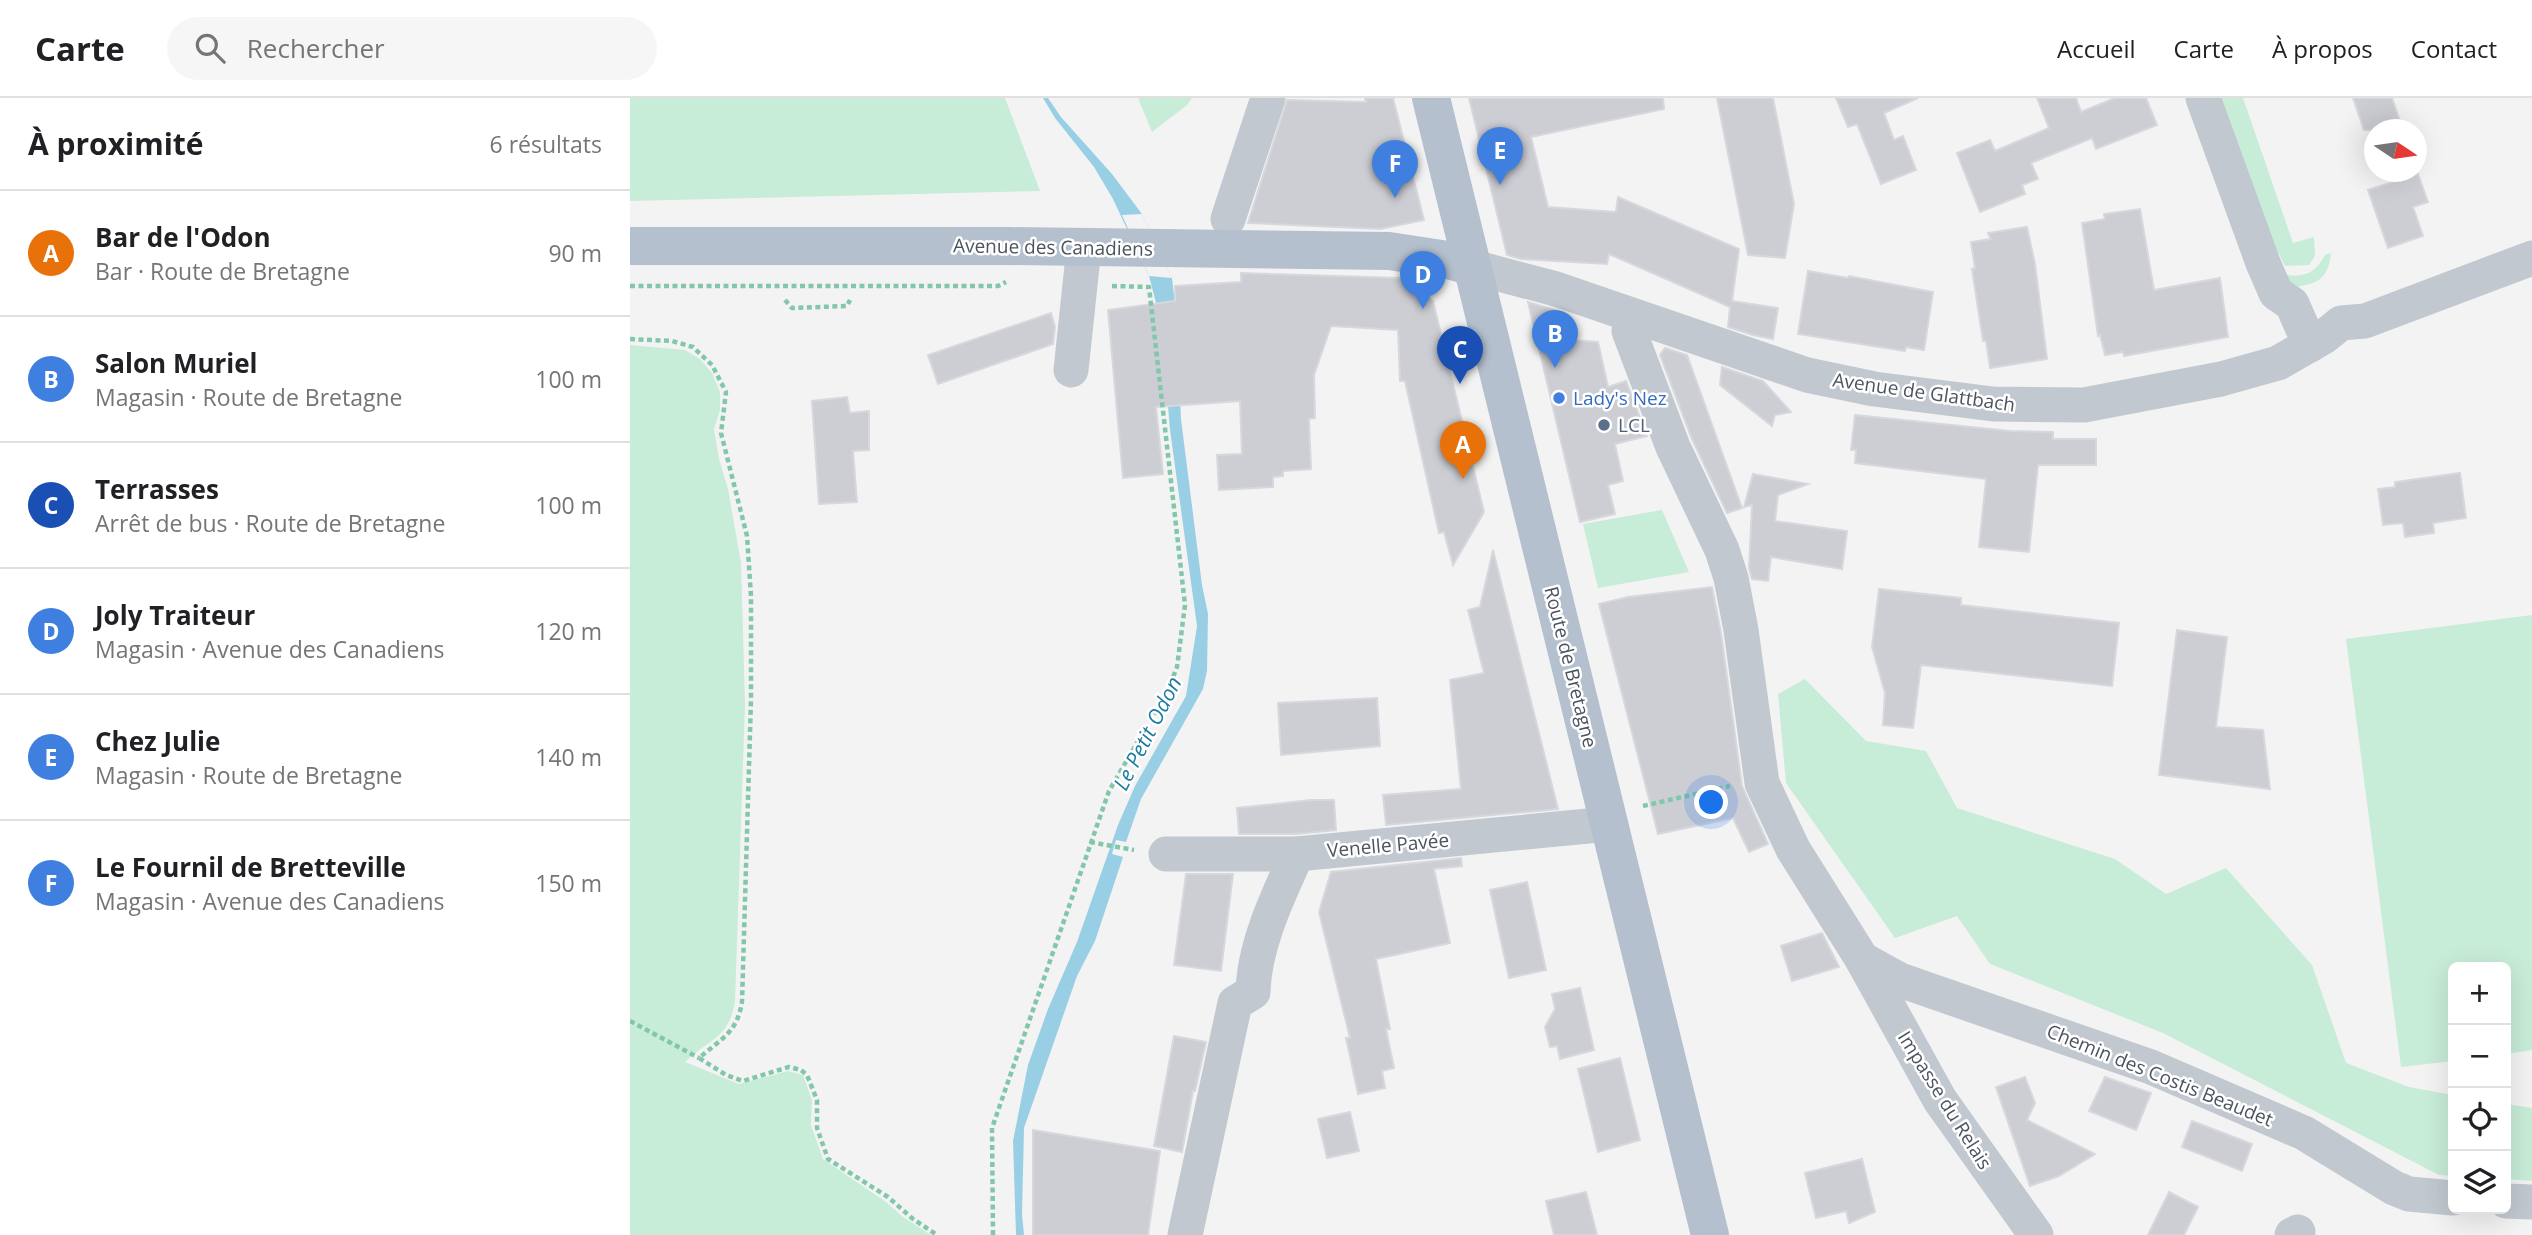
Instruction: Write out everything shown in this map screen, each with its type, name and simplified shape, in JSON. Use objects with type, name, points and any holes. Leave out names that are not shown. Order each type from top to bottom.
[{"type":"main road","name":"Route de Bretagne","points":[[1431,98],[1710,1235]]},
{"type":"main road","name":"Avenue des Canadiens","points":[[630,246],[1389,251],[1448,260],[1473,267]]},
{"type":"street","points":[[1228,219],[1268,98]]},
{"type":"street","points":[[2203,98],[2267,273],[2276,293],[2292,304],[2310,345]]},
{"type":"street","points":[[1071,370],[1084,247]]},
{"type":"street","name":"Avenue de Glattbach","points":[[1473,267],[1556,289],[1807,375],[1874,389],[1993,404],[2084,405],[2269,367],[2310,345],[2341,323],[2365,321],[2532,258]]},
{"type":"street","name":"Impasse du Relais","points":[[1631,315],[1629,331],[1648,383],[1673,447],[1722,550],[1734,588],[1762,779],[1793,849],[1862,959],[1940,1100],[2036,1235]]},
{"type":"street","name":"Venelle Pavée","points":[[1166,854],[1297,854],[1609,824]]},
{"type":"street","points":[[1185,1235],[1235,1003],[1253,992],[1265,936],[1297,854]]},
{"type":"street","name":"Chemin des Costis Beaudet","points":[[1862,959],[1900,980],[2054,1032],[2189,1084],[2304,1133],[2394,1188],[2409,1194],[2448,1198]]},
{"type":"street","points":[[2511,1201],[2532,1202]]},
{"type":"path","points":[[630,286],[998,286],[1006,282]]},
{"type":"path","points":[[785,300],[792,308],[846,306],[849,300]]},
{"type":"path","points":[[993,1235],[992,1128],[1109,790],[1168,690],[1177,667],[1185,605],[1150,300]]},
{"type":"path","points":[[630,339],[672,341],[693,347],[720,377],[726,392],[723,441],[743,514],[750,563],[751,699],[742,1002],[734,1027],[699,1058]]},
{"type":"path","points":[[1643,806],[1762,779]]},
{"type":"path","points":[[1090,842],[1127,850]]},
{"type":"path","points":[[630,1021],[726,1075],[743,1081],[789,1067],[801,1070],[807,1075],[817,1100],[817,1128],[828,1159],[888,1197],[937,1235]]},
{"type":"green space","points":[[630,98],[1005,98],[1040,191],[630,201]]},
{"type":"green space","points":[[1138,98],[1192,98],[1152,132]]},
{"type":"green space","points":[[2214,98],[2243,98],[2293,243],[2314,237],[2315,256],[2309,265],[2285,266],[2278,252],[2271,254]]},
{"type":"green space","points":[[2331,253],[2325,274],[2317,281],[2296,287],[2284,279],[2287,275],[2310,272],[2325,255]]},
{"type":"green space","points":[[630,345],[685,350],[700,359],[712,373],[720,392],[720,410],[714,429],[741,563],[745,704],[735,1001],[723,1031],[685,1062],[739,1084],[788,1071],[803,1075],[812,1100],[811,1125],[823,1159],[931,1235],[630,1235]]},
{"type":"green space","points":[[1662,510],[1689,572],[1598,588],[1583,524]]},
{"type":"green space","points":[[2532,615],[2532,1050],[2511,1053],[2511,962],[2448,962],[2448,1062],[2401,1067],[2346,639]]},
{"type":"green space","points":[[1805,679],[1866,741],[1926,751],[1957,808],[2115,859],[2166,894],[2226,868],[2312,965],[2346,1063],[2409,1087],[2448,1094],[2448,1176],[2439,1175],[2163,1033],[1990,964],[1957,916],[1895,938],[1786,783],[1778,694]]},
{"type":"green space","points":[[2511,1105],[2532,1108],[2532,1181],[2511,1179]]},
{"type":"water","points":[[1043,98],[1048,98],[1142,214],[1172,278],[1181,419],[1208,614],[1207,671],[1203,689],[1141,799],[1126,842],[1116,840],[1112,854],[1123,857],[1095,941],[1077,976],[1024,1128],[1024,1235],[1016,1235],[1013,1141],[1028,1065],[1048,1009],[1077,942],[1118,825],[1135,786],[1186,696],[1197,626],[1170,430],[1161,322],[1149,276],[1113,199],[1094,167],[1055,118]]},
{"type":"pier","points":[[1142,214],[1172,278],[1149,276],[1122,215]]},
{"type":"building","points":[[1365,98],[1393,98],[1424,220],[1380,229],[1248,223],[1287,100],[1366,102]]},
{"type":"building","points":[[1469,98],[1663,98],[1664,109],[1531,137],[1548,207],[1616,212],[1618,197],[1739,249],[1732,301],[1778,308],[1773,339],[1728,327],[1730,307],[1609,254],[1607,264],[1521,259],[1507,255]]},
{"type":"building","points":[[1717,98],[1773,98],[1794,204],[1785,258],[1748,255]]},
{"type":"building","points":[[1836,98],[1918,98],[1884,113],[1894,140],[1903,136],[1916,170],[1881,184],[1857,124],[1848,127]]},
{"type":"building","points":[[2037,98],[2076,98],[2081,112],[2115,98],[2146,98],[2157,125],[2096,149],[2092,138],[2031,163],[2038,179],[2022,185],[2025,194],[1980,212],[1957,153],[1990,140],[1995,151],[2049,128]]},
{"type":"building","points":[[2353,98],[2392,98],[2399,119],[2364,119],[2364,130]]},
{"type":"building","points":[[2393,182],[2421,182],[2428,202],[2413,207],[2423,236],[2388,248],[2368,190]]},
{"type":"building","points":[[2140,209],[2154,290],[2220,278],[2228,337],[2124,356],[2123,352],[2105,355],[2100,335],[2098,336],[2082,223],[2105,219],[2104,214]]},
{"type":"building","points":[[2027,227],[2035,264],[2047,359],[1990,368],[1972,269],[1975,268],[1971,242],[1991,239],[1988,233]]},
{"type":"building","points":[[1808,271],[1933,292],[1924,350],[1906,347],[1905,351],[1798,334]]},
{"type":"building","points":[[1241,273],[1401,278],[1433,301],[1484,512],[1453,565],[1444,532],[1439,533],[1405,381],[1400,381],[1398,330],[1331,326],[1314,375],[1315,418],[1309,419],[1311,469],[1283,471],[1283,476],[1273,477],[1273,487],[1219,490],[1217,455],[1242,454],[1240,401],[1156,407],[1163,474],[1123,478],[1108,310],[1175,301],[1175,286],[1241,282]]},
{"type":"building","points":[[1528,302],[1564,313],[1571,340],[1598,342],[1608,387],[1626,381],[1647,436],[1615,444],[1623,481],[1608,485],[1615,514],[1580,522]]},
{"type":"building","points":[[1051,313],[1055,327],[1053,344],[938,384],[928,355]]},
{"type":"building","points":[[1665,348],[1687,355],[1742,508],[1727,513],[1692,439],[1660,355]]},
{"type":"building","points":[[1722,367],[1763,381],[1791,412],[1775,415],[1772,426],[1720,385]]},
{"type":"building","points":[[847,397],[850,413],[869,411],[869,450],[853,451],[857,502],[819,504],[812,401]]},
{"type":"building","points":[[1855,415],[2010,431],[2053,432],[2053,439],[2096,439],[2096,465],[2038,465],[2029,552],[1979,547],[1986,479],[1855,463],[1856,450],[1851,450]]},
{"type":"building","points":[[2460,473],[2466,518],[2433,523],[2434,533],[2405,537],[2403,523],[2383,525],[2378,489],[2395,487],[2395,482]]},
{"type":"building","points":[[1753,474],[1808,484],[1778,495],[1775,521],[1847,531],[1842,569],[1771,557],[1768,581],[1752,579],[1749,568],[1752,505],[1744,507]]},
{"type":"building","points":[[1493,550],[1558,809],[1386,825],[1383,795],[1461,789],[1450,680],[1484,673],[1468,610],[1480,607]]},
{"type":"building","points":[[1712,587],[1742,786],[1768,844],[1749,852],[1733,818],[1658,834],[1599,604],[1628,597]]},
{"type":"building","points":[[1879,589],[1961,598],[1961,605],[2119,623],[2112,686],[1921,665],[1913,728],[1883,725],[1885,693],[1872,647]]},
{"type":"building","points":[[2177,630],[2227,637],[2216,727],[2263,730],[2270,789],[2159,775]]},
{"type":"building","points":[[1377,698],[1380,746],[1281,755],[1278,703]]},
{"type":"building","points":[[1334,800],[1336,830],[1296,834],[1239,834],[1237,808]]},
{"type":"building","points":[[1461,858],[1462,866],[1434,869],[1450,943],[1376,959],[1390,1029],[1386,1029],[1394,1068],[1382,1071],[1385,1088],[1358,1094],[1346,1038],[1350,1038],[1319,912],[1331,872]]},
{"type":"building","points":[[1186,874],[1233,874],[1221,971],[1174,965]]},
{"type":"building","points":[[1527,882],[1546,970],[1509,978],[1490,890]]},
{"type":"building","points":[[1822,933],[1839,967],[1792,981],[1781,946]]},
{"type":"building","points":[[1580,988],[1594,1050],[1560,1059],[1557,1046],[1550,1047],[1545,1027],[1555,1009],[1552,994]]},
{"type":"building","points":[[1174,1036],[1206,1042],[1193,1091],[1182,1152],[1154,1146]]},
{"type":"building","points":[[1620,1058],[1640,1140],[1598,1152],[1578,1069]]},
{"type":"building","points":[[2025,1077],[2035,1103],[2027,1120],[2095,1154],[2059,1176],[2030,1186],[1996,1087]]},
{"type":"building","points":[[2105,1077],[2151,1093],[2136,1130],[2089,1111]]},
{"type":"building","points":[[1350,1112],[1359,1151],[1327,1158],[1318,1119]]},
{"type":"building","points":[[2192,1121],[2252,1144],[2242,1171],[2182,1147]]},
{"type":"building","points":[[1033,1130],[1160,1151],[1148,1235],[1033,1235]]},
{"type":"building","points":[[1862,1159],[1875,1212],[1849,1223],[1846,1211],[1816,1218],[1805,1173]]},
{"type":"building","points":[[1586,1192],[1597,1235],[1554,1235],[1546,1201]]},
{"type":"building","points":[[2169,1192],[2198,1207],[2184,1235],[2148,1235]]},
{"type":"place","name":"Chez Julie","points":[[1500,185]]},
{"type":"place","name":"Le Fournil de Bretteville","points":[[1395,198]]},
{"type":"place","name":"Joly Traiteur","points":[[1423,309]]},
{"type":"place","name":"Salon Muriel","points":[[1555,368]]},
{"type":"place","name":"Terrasses","points":[[1460,384]]},
{"type":"place","name":"Lady's Nez","points":[[1559,398]]},
{"type":"place","name":"LCL","points":[[1604,425]]},
{"type":"place","name":"Bar de l'Odon","points":[[1463,479]]},
{"type":"water label","name":"Le Petit Odon","points":[[1147,733]]}]
